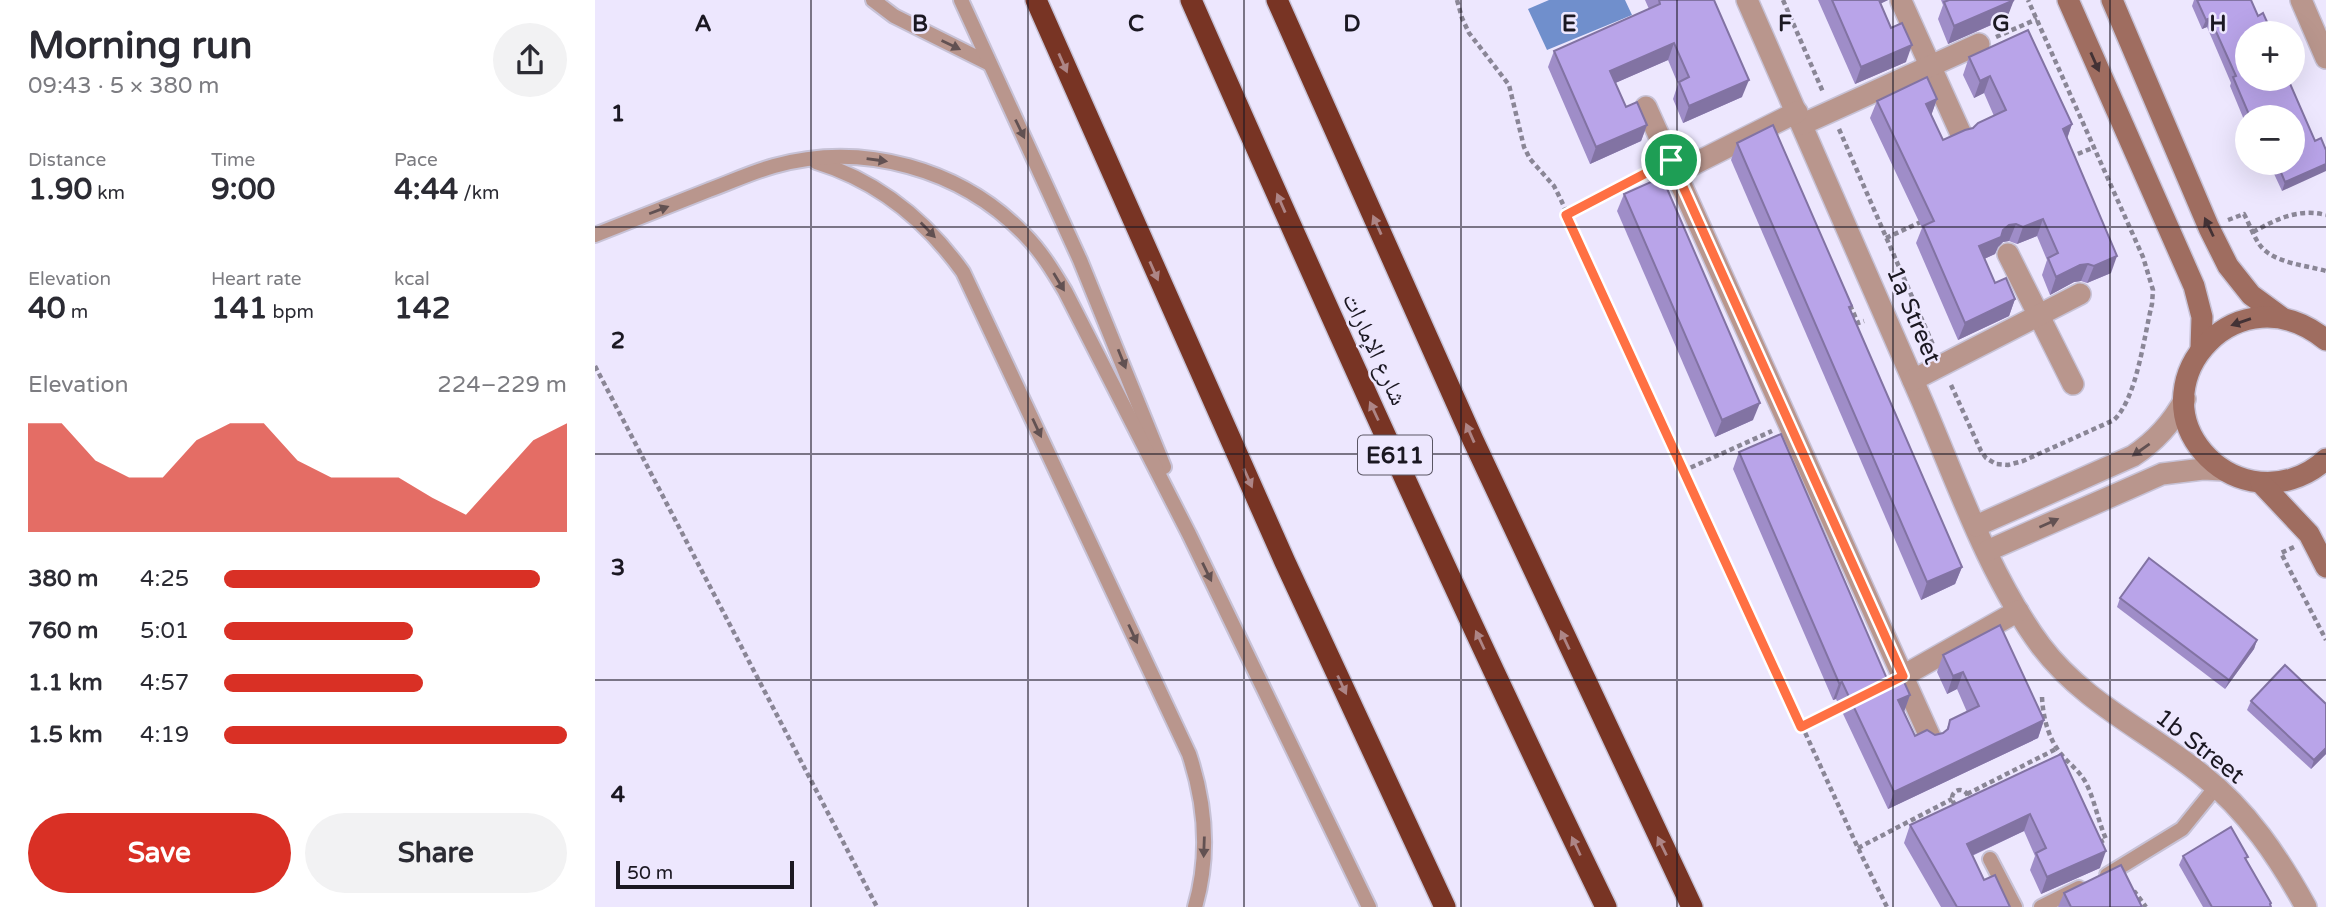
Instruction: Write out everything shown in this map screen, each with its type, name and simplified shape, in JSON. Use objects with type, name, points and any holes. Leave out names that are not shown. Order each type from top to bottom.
[{"type":"highway","points":[[1036,0],[1245,474],[1445,907]]},
{"type":"highway","name":"شارع الإمارات","points":[[1191,0],[1432,537],[1606,907]]},
{"type":"highway","points":[[1277,0],[1473,440],[1692,907]]},
{"type":"street","name":"1a Street","points":[[1747,0],[1987,551],[2018,611],[2041,646]]},
{"type":"street","points":[[2068,0],[2193,286],[2202,317],[2201,349]]},
{"type":"street","points":[[2112,0],[2209,228],[2228,266],[2251,295],[2281,317]]},
{"type":"street","points":[[2301,0],[2326,58]]},
{"type":"street","points":[[1901,1],[1961,134]]},
{"type":"street","points":[[1673,167],[1930,66],[1979,44]]},
{"type":"street","points":[[1646,107],[1931,739]]},
{"type":"street","points":[[2008,254],[2073,384]]},
{"type":"street","points":[[1913,380],[2080,294]]},
{"type":"street","points":[[2322,333],[2281,317],[2245,319],[2229,326],[2201,349],[2187,381],[2185,398],[2191,432],[2199,447],[2223,470],[2242,479],[2262,483],[2293,480],[2326,459]]},
{"type":"street","points":[[1976,526],[2133,456],[2158,437],[2185,398]]},
{"type":"street","points":[[1987,551],[2162,474],[2182,470],[2223,470]]},
{"type":"street","points":[[2262,483],[2311,538],[2326,567]]},
{"type":"street","points":[[1903,676],[2018,611]]},
{"type":"street","name":"1b Street","points":[[2041,646],[2069,678],[2101,705],[2203,775],[2216,787],[2265,839],[2306,907]]},
{"type":"lane","points":[[873,0],[894,16],[988,63]]},
{"type":"lane","points":[[961,0],[1084,271],[1132,385],[1189,534]]},
{"type":"lane","points":[[595,235],[764,170],[808,159],[842,156],[876,159],[931,173],[972,192],[1000,212],[1025,235],[1047,262],[1065,291],[1189,534],[1370,907]]},
{"type":"lane","points":[[808,159],[835,167],[892,198],[928,228],[963,272],[1189,754],[1202,803],[1205,829],[1202,880],[1195,907]]},
{"type":"lane","points":[[2042,907],[2115,871],[2182,829],[2216,787]]},
{"type":"lane","points":[[1990,859],[2014,907]]},
{"type":"path","points":[[1457,0],[1469,33],[1509,85],[1524,147],[1530,159],[1554,186],[1801,727],[1887,907]]},
{"type":"path","points":[[1979,44],[2037,19]]},
{"type":"path","points":[[2070,158],[2095,147]]},
{"type":"path","points":[[1566,215],[1673,167]]},
{"type":"path","points":[[2253,232],[2283,216],[2295,213],[2326,215]]},
{"type":"path","points":[[1886,238],[1931,217]]},
{"type":"path","points":[[595,366],[877,907]]},
{"type":"path","points":[[1683,471],[1789,423]]},
{"type":"path","points":[[2311,538],[2281,553],[2326,640]]},
{"type":"path","points":[[2042,697],[2046,726],[2057,748],[2085,782],[2106,839],[2100,842],[2129,897],[2135,892],[2145,907]]},
{"type":"path","points":[[1801,727],[1846,704]]},
{"type":"path","points":[[1857,848],[1952,799],[1957,790],[1967,794],[2057,748]]},
{"type":"path","points":[[1952,799],[1957,806],[1962,806],[1966,804],[1967,794]]},
{"type":"water","points":[[1549,0],[1625,0],[1632,15],[1547,50],[1528,9]]},
{"type":"building","points":[[1659,0],[1714,0],[1749,80],[1689,106],[1679,82],[1689,77],[1674,43],[1610,71],[1626,107],[1637,102],[1647,125],[1596,147],[1554,51],[1660,4]]},
{"type":"building","points":[[1832,0],[1879,0],[1891,28],[1902,23],[1912,45],[1861,67]]},
{"type":"building","points":[[2014,0],[1954,26],[1944,2]]},
{"type":"building","points":[[2197,0],[2251,0],[2258,16],[2263,13],[2267,21],[2235,21],[2235,74],[2210,18],[2206,20]]},
{"type":"building","points":[[2028,30],[2072,124],[2063,129],[2117,256],[2094,266],[2080,265],[2056,277],[2048,258],[2058,253],[2043,219],[2023,227],[2009,225],[2003,230],[2001,237],[1979,246],[1995,283],[2006,278],[2015,299],[1965,323],[1923,226],[1934,221],[1877,101],[1927,77],[1937,99],[1926,104],[1943,140],[1973,128],[2006,110],[1990,76],[1980,81],[1969,57]]},
{"type":"building","points":[[2239,91],[2293,91],[2299,105],[2245,105]]},
{"type":"building","points":[[2305,118],[2315,141],[2321,138],[2326,150],[2326,164],[2305,173]]},
{"type":"building","points":[[1773,125],[1962,567],[1927,582],[1737,143]]},
{"type":"building","points":[[2282,175],[2301,175],[2285,182]]},
{"type":"building","points":[[1662,177],[1760,403],[1722,420],[1624,194]]},
{"type":"building","points":[[1781,434],[1887,679],[1900,673],[1910,695],[1898,700],[1915,736],[1927,730],[1935,735],[1943,733],[1948,729],[1950,720],[1979,706],[1963,672],[1953,676],[1943,655],[2000,625],[2044,720],[1894,792],[1842,682],[1839,683],[1739,452]]},
{"type":"building","points":[[2149,558],[2257,640],[2229,680],[2120,598]]},
{"type":"building","points":[[2285,665],[2326,704],[2326,748],[2314,760],[2251,701]]},
{"type":"building","points":[[2061,754],[2106,851],[2047,877],[2036,853],[2046,848],[2030,814],[1967,844],[1984,880],[1995,875],[2010,907],[1957,907],[1910,825]]},
{"type":"building","points":[[2231,827],[2271,907],[2212,907],[2183,856]]},
{"type":"building","points":[[2121,865],[2142,907],[2071,907],[2064,893]]},
{"type":"route","points":[[1671,160],[1903,676],[1801,727],[1566,215],[1671,160]]}]
